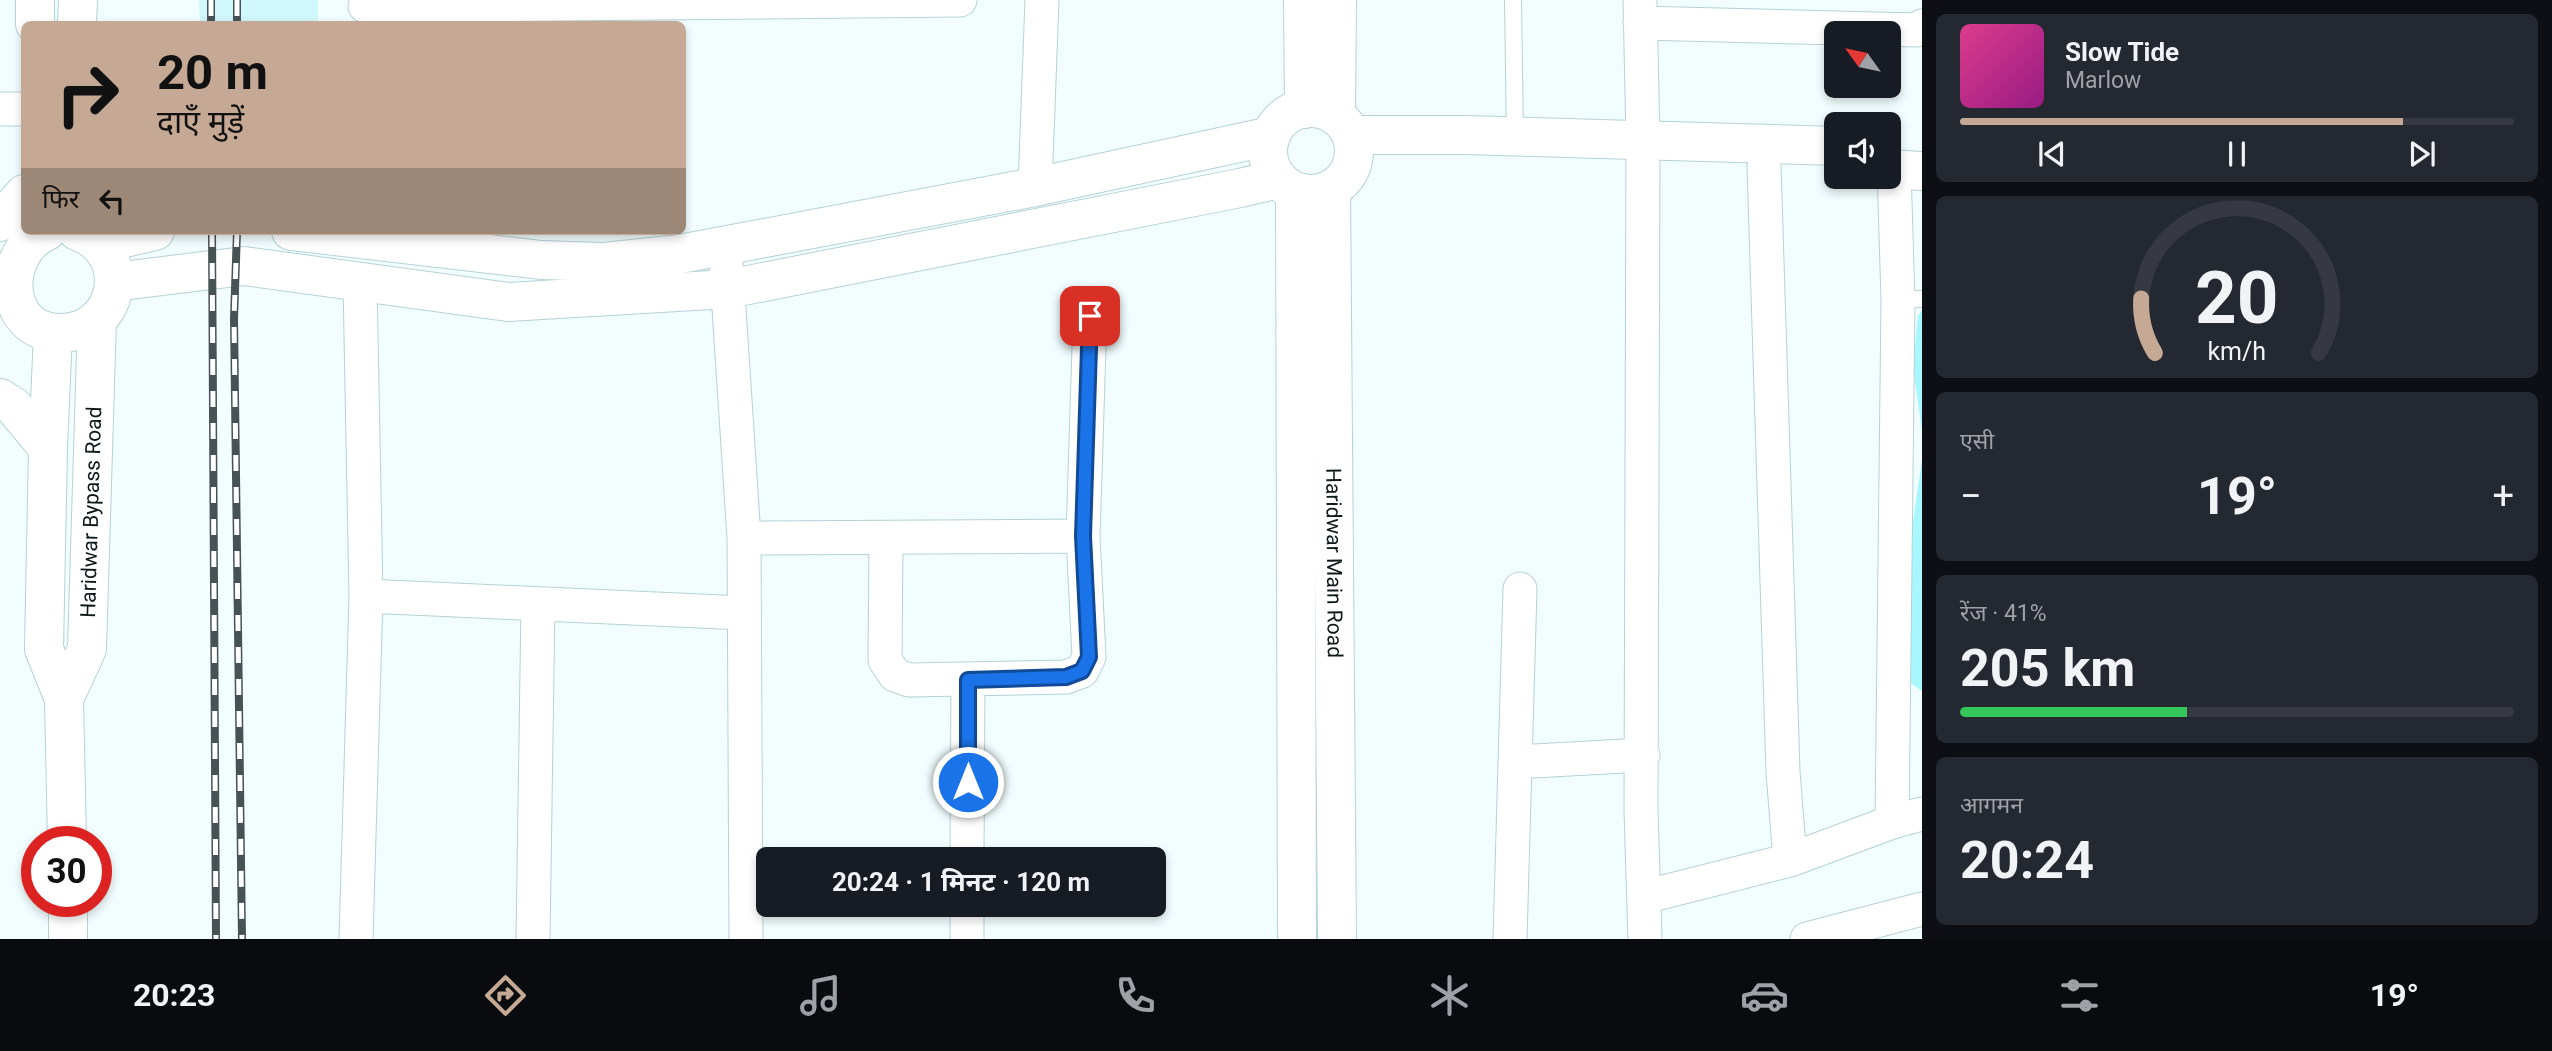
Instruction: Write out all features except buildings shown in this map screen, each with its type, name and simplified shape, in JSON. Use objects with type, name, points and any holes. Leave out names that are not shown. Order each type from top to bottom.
[{"type":"main road","points":[[35,0],[35,21]]},
{"type":"main road","points":[[78,0],[78,21]]},
{"type":"main road","points":[[114,282],[244,266],[508,302],[728,289],[1240,188],[1301,187],[1341,182],[1349,171],[1303,0]]},
{"type":"main road","points":[[1336,130],[1337,0]]},
{"type":"main road","points":[[327,235],[554,260],[604,262],[680,254],[1035,187],[1271,136],[1284,118],[1465,156],[1824,146]]},
{"type":"main road","points":[[1336,130],[1515,137],[1764,166],[1824,167]]},
{"type":"main road","name":"Haridwar Main Road","points":[[1271,136],[1268,158],[1301,187],[1337,939]]},
{"type":"main road","name":"Haridwar Main Road","points":[[1297,939],[1301,187]]},
{"type":"main road","points":[[26,235],[14,260],[7,301],[40,329],[53,333],[82,329],[97,319],[110,302],[114,282],[110,261],[84,235]]},
{"type":"main road","name":"Haridwar Bypass Road","points":[[64,699],[87,649],[97,319]]},
{"type":"main road","name":"Haridwar Bypass Road","points":[[53,333],[44,649],[64,699],[67,826]]},
{"type":"main road","points":[[0,398],[13,406],[48,448]]},
{"type":"main road","points":[[68,917],[68,939]]},
{"type":"street","points":[[365,6],[433,3],[960,0]]},
{"type":"street","points":[[1035,187],[1042,0]]},
{"type":"street","points":[[1645,939],[1641,810],[1640,11],[1916,30],[1922,26]]},
{"type":"street","points":[[0,109],[21,109]]},
{"type":"street","points":[[1644,897],[1790,860],[1907,818],[1910,299],[1903,161]]},
{"type":"street","points":[[1764,166],[1783,772],[1790,860]]},
{"type":"street","points":[[725,247],[744,538],[746,939]]},
{"type":"street","points":[[356,939],[366,596],[360,282]]},
{"type":"street","points":[[886,538],[885,660],[895,674],[908,680],[968,680],[1066,677],[1082,671],[1089,657],[1083,536],[1090,316]]},
{"type":"street","points":[[744,538],[1083,536]]},
{"type":"street","points":[[1510,939],[1520,589]]},
{"type":"street","points":[[366,596],[744,613]]},
{"type":"street","points":[[533,939],[538,604]]},
{"type":"street","points":[[967,847],[968,680]]},
{"type":"street","points":[[1515,762],[1643,755]]},
{"type":"street","points":[[1807,939],[1922,909]]},
{"type":"street","points":[[967,917],[967,939]]},
{"type":"lane","points":[[1513,0],[1515,137]]},
{"type":"shaded area","points":[[199,0],[318,0],[318,21],[200,21]]},
{"type":"shaded area","points":[[1922,310],[1922,431],[1913,367],[1918,316]]},
{"type":"shaded area","points":[[1922,460],[1922,691],[1908,681],[1911,536]]},
{"type":"railway","points":[[211,0],[211,21]]},
{"type":"railway","points":[[237,0],[237,21]]},
{"type":"railway","points":[[212,235],[216,939]]},
{"type":"railway","points":[[237,235],[234,319],[242,939]]},
{"type":"route","points":[[968,782],[968,680],[1066,677],[1082,671],[1089,657],[1083,536],[1090,316]]}]
